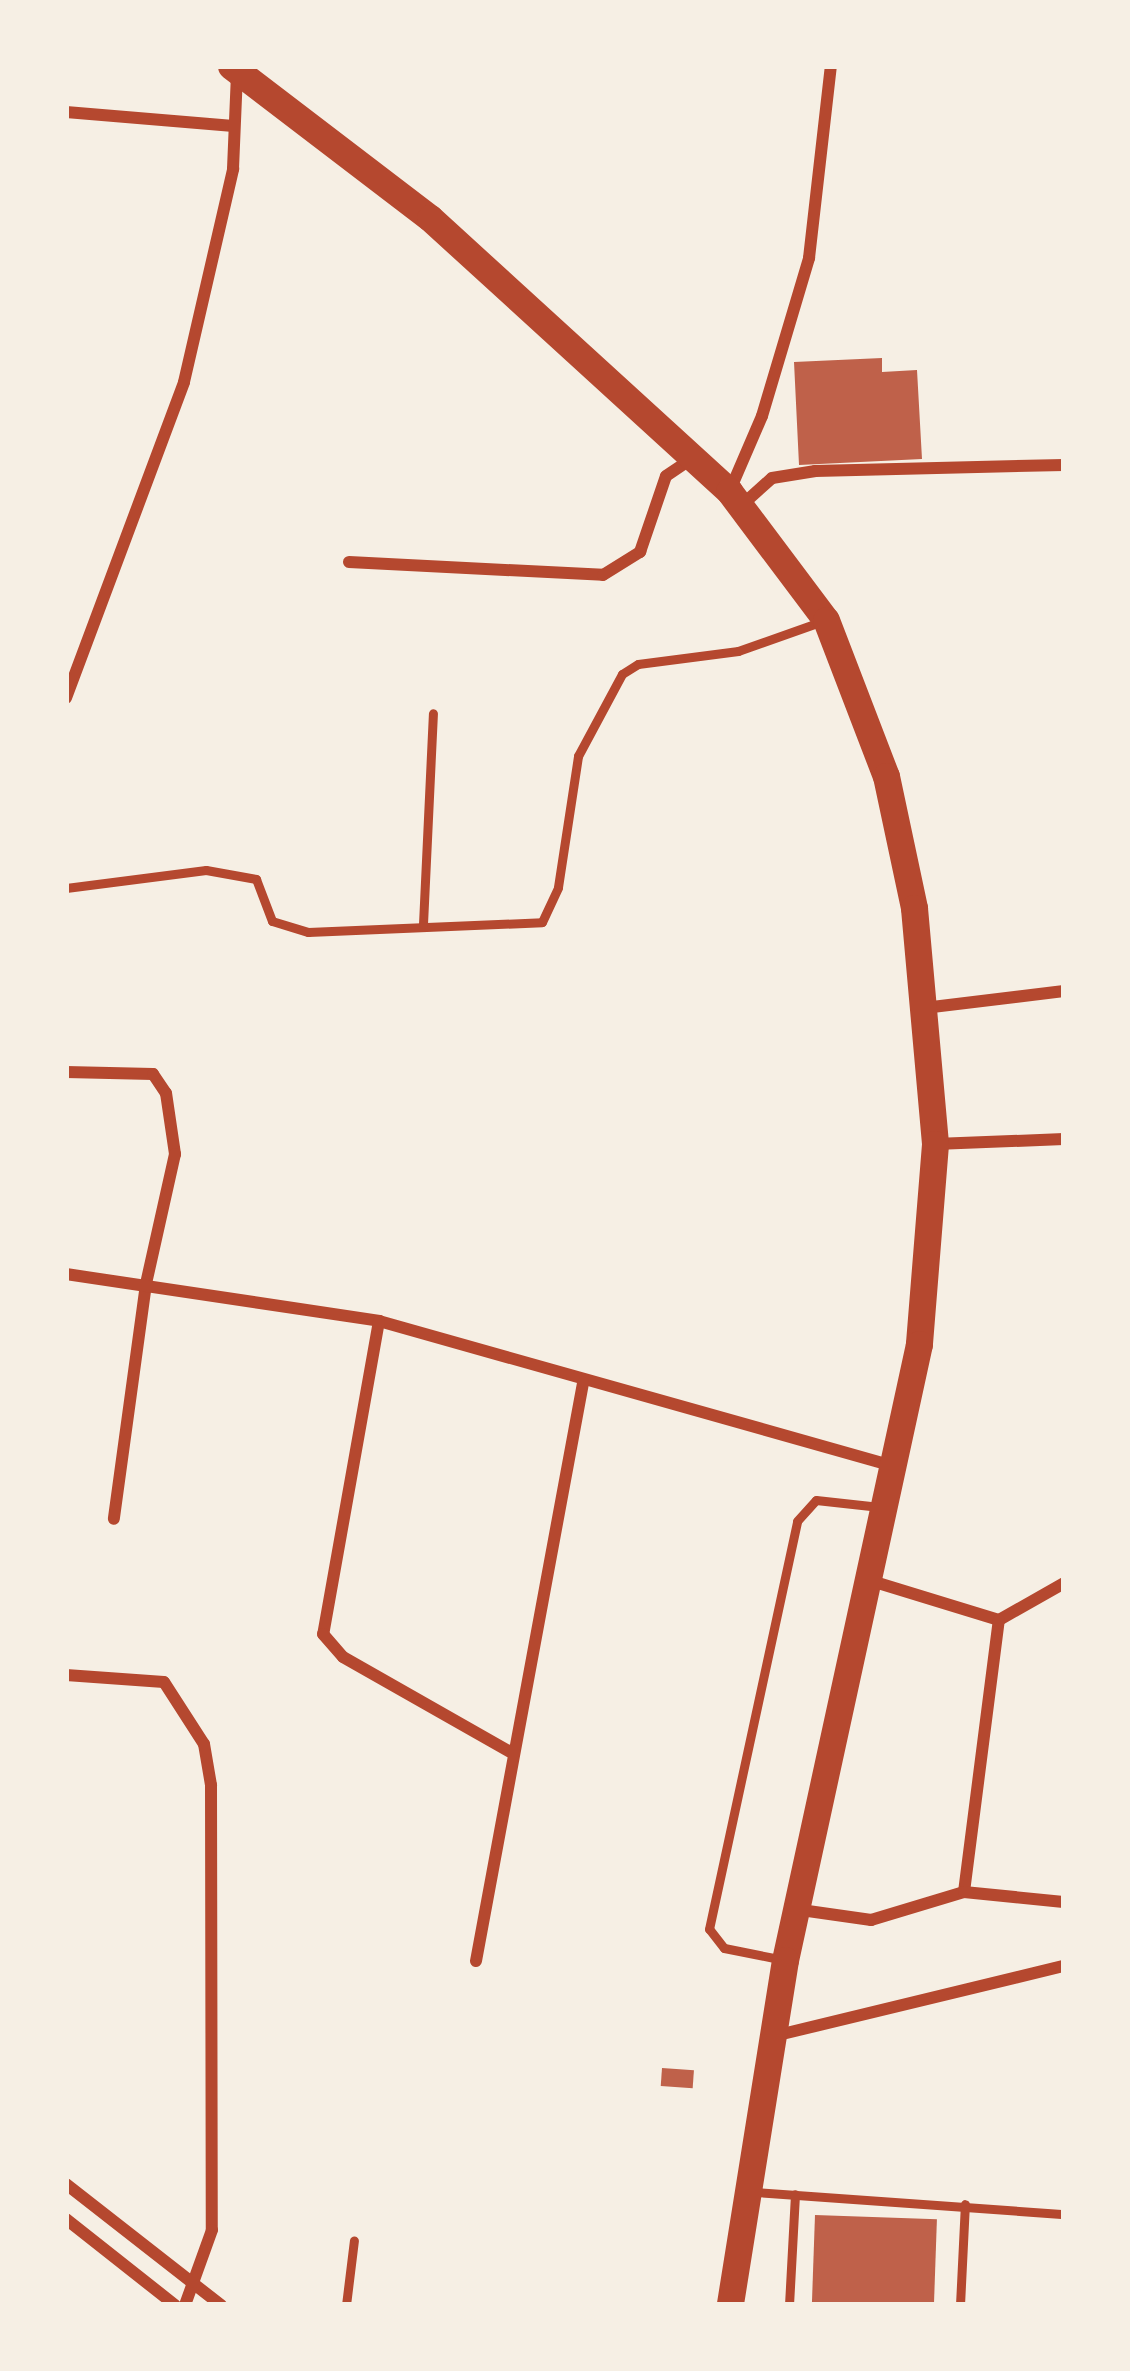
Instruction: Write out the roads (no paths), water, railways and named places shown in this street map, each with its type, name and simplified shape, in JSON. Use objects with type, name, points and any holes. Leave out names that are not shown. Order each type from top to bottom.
[{"type":"main road","points":[[234,68],[430,218],[736,498],[826,620],[886,776],[914,908],[935,1144],[919,1344],[865,1579],[801,1910],[785,1960],[730,2305]]},
{"type":"street","points":[[736,498],[809,258],[831,66]]},
{"type":"street","points":[[66,698],[184,382],[232,169],[234,68]]},
{"type":"street","points":[[66,112],[233,126]]},
{"type":"street","points":[[349,562],[603,575],[640,552],[666,476],[693,458]]},
{"type":"street","points":[[736,498],[772,478],[815,471],[1064,465]]},
{"type":"street","points":[[924,1008],[1064,991]]},
{"type":"street","points":[[66,1072],[153,1074],[166,1093],[175,1154],[146,1285],[115,1519]]},
{"type":"street","points":[[935,1144],[1064,1138]]},
{"type":"street","points":[[66,1274],[379,1321],[583,1383],[894,1466]]},
{"type":"street","points":[[379,1321],[323,1634],[343,1657],[510,1752]]},
{"type":"street","points":[[476,1961],[510,1752],[583,1383]]},
{"type":"street","points":[[865,1579],[999,1620],[1064,1583]]},
{"type":"street","points":[[964,1892],[999,1620]]},
{"type":"street","points":[[66,1675],[164,1682],[204,1744],[211,1785],[212,2230],[199,2283],[185,2305]]},
{"type":"street","points":[[801,1910],[872,1920],[964,1892],[1064,1902]]},
{"type":"street","points":[[774,2036],[1064,1966]]},
{"type":"street","points":[[66,2184],[199,2283],[221,2305]]},
{"type":"street","points":[[66,2218],[175,2305]]},
{"type":"lane","points":[[66,889],[238,873],[256,879],[272,921],[284,926],[542,922],[549,914],[578,756],[622,674],[638,664],[738,651],[826,620]]},
{"type":"lane","points":[[423,924],[433,713]]},
{"type":"lane","points":[[785,1960],[724,1948],[709,1929],[797,1520],[816,1500],[885,1508]]},
{"type":"lane","points":[[748,2191],[1060,2214]]},
{"type":"lane","points":[[789,2305],[795,2194]]},
{"type":"lane","points":[[960,2305],[965,2204]]},
{"type":"lane","points":[[346,2305],[354,2240]]}]
